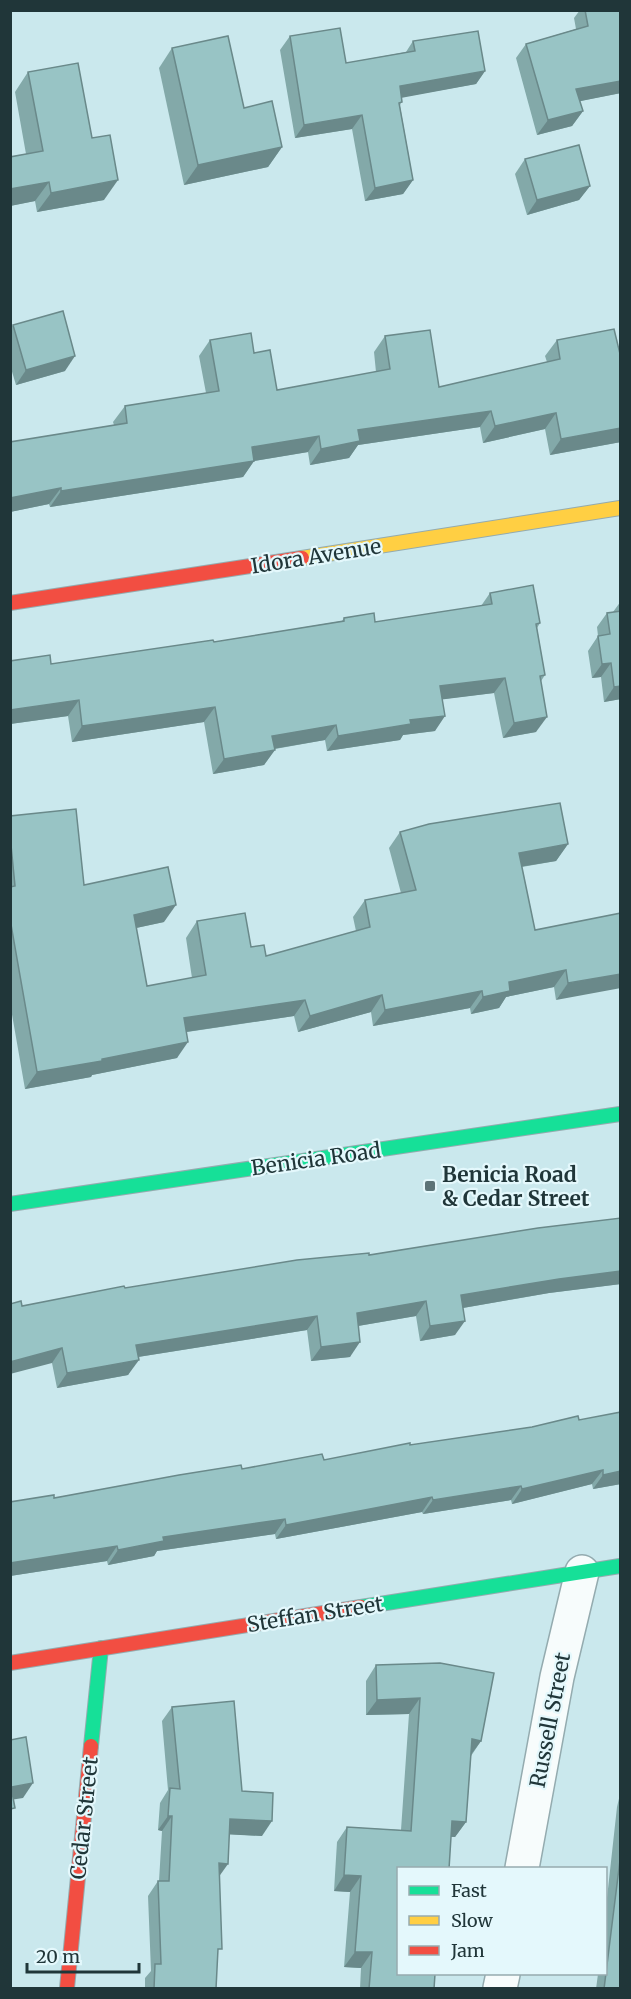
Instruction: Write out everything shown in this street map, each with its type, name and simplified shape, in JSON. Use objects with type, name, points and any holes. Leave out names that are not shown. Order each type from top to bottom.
[{"type":"street","name":"Idora Avenue","points":[[10,603],[621,508]]},
{"type":"street","name":"Benicia Road","points":[[10,1204],[621,1114]]},
{"type":"street","name":"Steffan Street","points":[[10,1663],[621,1566]]},
{"type":"street","name":"Russell Street","points":[[522,1867],[557,1677],[582,1572]]},
{"type":"street","name":"Cedar Street","points":[[67,1989],[100,1648]]},
{"type":"building","points":[[585,10],[621,10],[621,81],[576,89],[583,111],[548,120],[526,44],[588,26]]},
{"type":"building","points":[[340,28],[346,63],[415,51],[413,41],[478,31],[485,71],[400,86],[402,102],[399,103],[413,180],[375,188],[362,115],[304,125],[290,36]]},
{"type":"building","points":[[228,36],[244,108],[272,101],[282,147],[198,165],[172,48]]},
{"type":"building","points":[[78,63],[92,138],[110,135],[118,180],[51,193],[49,182],[10,189],[10,157],[43,151],[28,72]]},
{"type":"building","points":[[579,145],[590,186],[537,200],[525,159]]},
{"type":"building","points":[[63,311],[75,356],[26,370],[13,325]]},
{"type":"building","points":[[614,329],[621,358],[621,428],[561,439],[556,413],[495,426],[491,411],[358,430],[360,441],[321,449],[319,436],[252,447],[254,461],[61,491],[61,488],[10,498],[10,442],[127,423],[125,406],[219,391],[210,340],[251,333],[254,353],[270,350],[277,390],[390,369],[385,336],[430,330],[439,387],[560,359],[557,340]]},
{"type":"building","points":[[533,585],[540,623],[536,624],[545,675],[540,676],[547,717],[514,723],[505,678],[440,686],[445,716],[410,720],[411,724],[338,736],[336,725],[272,736],[275,750],[224,759],[215,707],[82,726],[79,700],[10,710],[10,661],[50,655],[51,664],[213,640],[214,642],[344,621],[344,618],[374,613],[375,622],[492,604],[490,593]]},
{"type":"building","points":[[621,611],[621,686],[614,687],[611,663],[602,664],[598,636],[610,634],[607,613]]},
{"type":"building","points":[[560,803],[568,844],[519,853],[535,930],[621,913],[621,974],[568,983],[566,970],[509,982],[510,991],[483,997],[482,991],[385,1010],[382,995],[310,1016],[305,1000],[184,1018],[188,1042],[102,1059],[102,1061],[37,1072],[10,919],[10,887],[15,886],[10,816],[76,809],[84,885],[168,867],[176,905],[134,915],[147,986],[206,975],[197,921],[245,913],[251,947],[264,945],[266,956],[370,927],[365,900],[416,890],[400,832],[429,824]]},
{"type":"building","points":[[621,1218],[621,1271],[461,1295],[465,1321],[430,1326],[426,1301],[357,1313],[360,1342],[321,1347],[317,1316],[136,1345],[139,1360],[67,1373],[62,1348],[10,1362],[10,1304],[21,1301],[22,1306],[124,1286],[125,1288],[297,1260],[369,1253],[369,1255],[538,1228]]},
{"type":"building","points":[[621,1412],[621,1471],[603,1475],[603,1470],[522,1489],[521,1486],[433,1500],[432,1497],[286,1525],[285,1519],[163,1537],[164,1541],[118,1550],[117,1546],[10,1563],[10,1502],[54,1495],[54,1498],[179,1475],[241,1465],[242,1469],[322,1454],[324,1460],[410,1443],[410,1445],[532,1427],[578,1416],[579,1420]]},
{"type":"building","points":[[440,1663],[494,1673],[481,1741],[472,1739],[466,1822],[452,1821],[449,1867],[397,1867],[397,1975],[435,1975],[434,1989],[369,1989],[372,1952],[355,1952],[361,1876],[344,1875],[347,1827],[411,1831],[420,1698],[377,1700],[376,1665]]},
{"type":"building","points":[[234,1701],[242,1791],[273,1793],[272,1821],[230,1819],[228,1864],[219,1863],[222,1949],[218,1949],[216,1989],[154,1989],[155,1964],[161,1964],[158,1881],[169,1881],[172,1816],[168,1816],[170,1788],[180,1789],[172,1707]]},
{"type":"building","points":[[26,1737],[33,1783],[11,1787],[15,1808],[10,1809],[10,1740]]},
{"type":"building","points":[[621,1852],[621,1989],[604,1989]]},
{"type":"traffic: fast","points":[[10,1204],[620,1114]]},
{"type":"traffic: fast","points":[[361,1607],[620,1566]]},
{"type":"traffic: fast","points":[[91,1746],[101,1648]]},
{"type":"traffic: slow","points":[[302,558],[620,508]]},
{"type":"traffic: jam","points":[[10,603],[302,558]]},
{"type":"traffic: jam","points":[[10,1663],[361,1607]]},
{"type":"traffic: jam","points":[[67,1988],[91,1746]]},
{"type":"place","name":"Benicia Road & Cedar Street","points":[[430,1186]]}]
